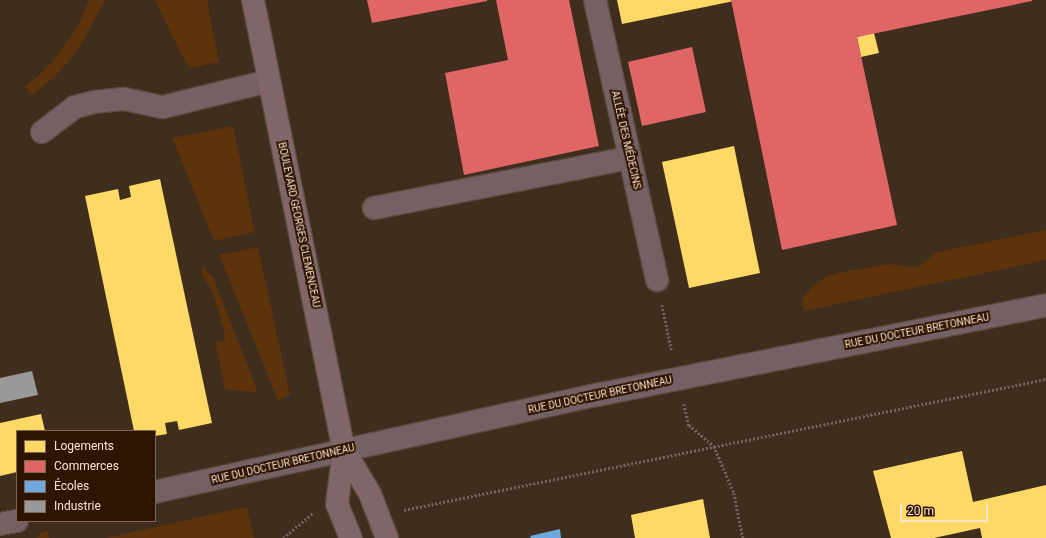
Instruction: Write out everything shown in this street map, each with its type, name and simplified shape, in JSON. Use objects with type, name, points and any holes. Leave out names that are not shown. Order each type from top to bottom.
[{"type":"main road","name":"BOULEVARD GEORGES CLEMENCEAU","points":[[253,0],[344,450],[337,504],[351,538]]},
{"type":"main road","name":"BOULEVARD GEORGES CLEMENCEAU","points":[[344,450],[370,494],[387,538]]},
{"type":"street","name":"ALLÉE DES MÉDECINS","points":[[595,0],[657,280]]},
{"type":"street","points":[[42,132],[75,108],[94,102],[124,99],[163,107],[270,81]]},
{"type":"street","points":[[374,208],[630,158]]},
{"type":"street","name":"RUE DU DOCTEUR BRETONNEAU","points":[[156,492],[679,378],[1046,306]]},
{"type":"street","points":[[0,524],[16,521]]},
{"type":"path","points":[[657,280],[689,425],[714,446],[734,493],[744,538]]},
{"type":"path","points":[[401,505],[403,510],[1046,379]]},
{"type":"path","points":[[283,538],[313,513],[337,504]]},
{"type":"shaded area","points":[[89,0],[105,0],[83,41],[69,61],[54,77],[32,95],[25,86],[50,64],[69,39],[79,24]]},
{"type":"shaded area","points":[[155,0],[207,0],[219,62],[191,68],[185,62]]},
{"type":"shaded area","points":[[233,126],[255,232],[214,241],[172,138]]},
{"type":"shaded area","points":[[1046,230],[1046,260],[804,311],[802,305],[803,298],[812,287],[824,278],[837,273],[888,264],[914,267],[923,264],[937,252]]},
{"type":"shaded area","points":[[258,247],[290,395],[278,400],[219,255]]},
{"type":"shaded area","points":[[204,266],[207,272],[213,277],[258,393],[225,389],[215,342],[225,340],[223,326],[213,294],[201,272]]},
{"type":"shaded area","points":[[247,507],[254,538],[106,538],[241,508]]},
{"type":"shaded area","points":[[48,531],[49,538],[37,538],[40,533]]},
{"type":"building: Logements","points":[[617,0],[734,0],[734,1],[622,24]]},
{"type":"building: Logements","points":[[874,33],[879,53],[861,57],[857,37]]},
{"type":"building: Logements","points":[[734,146],[760,273],[689,288],[662,162]]},
{"type":"building: Logements","points":[[160,179],[212,423],[179,430],[177,421],[165,423],[167,434],[156,436],[156,430],[134,430],[85,196],[118,189],[120,200],[131,197],[129,186]]},
{"type":"building: Logements","points":[[41,414],[45,430],[16,430],[16,472],[0,476],[0,423]]},
{"type":"building: Logements","points":[[962,451],[973,502],[1046,485],[1046,538],[982,538],[980,528],[934,538],[891,538],[873,471]]},
{"type":"building: Logements","points":[[703,499],[710,538],[635,538],[631,515]]},
{"type":"building: Commerces","points":[[367,0],[487,0],[487,1],[372,23]]},
{"type":"building: Commerces","points":[[496,0],[569,0],[599,146],[464,175],[445,73],[508,60]]},
{"type":"building: Commerces","points":[[731,0],[1032,1],[857,37],[897,225],[782,250]]},
{"type":"building: Commerces","points":[[692,47],[706,112],[642,126],[628,62]]},
{"type":"building: Écoles","points":[[560,529],[561,538],[531,538],[530,536]]},
{"type":"building: Industrie","points":[[32,371],[38,395],[0,403],[0,378]]}]
